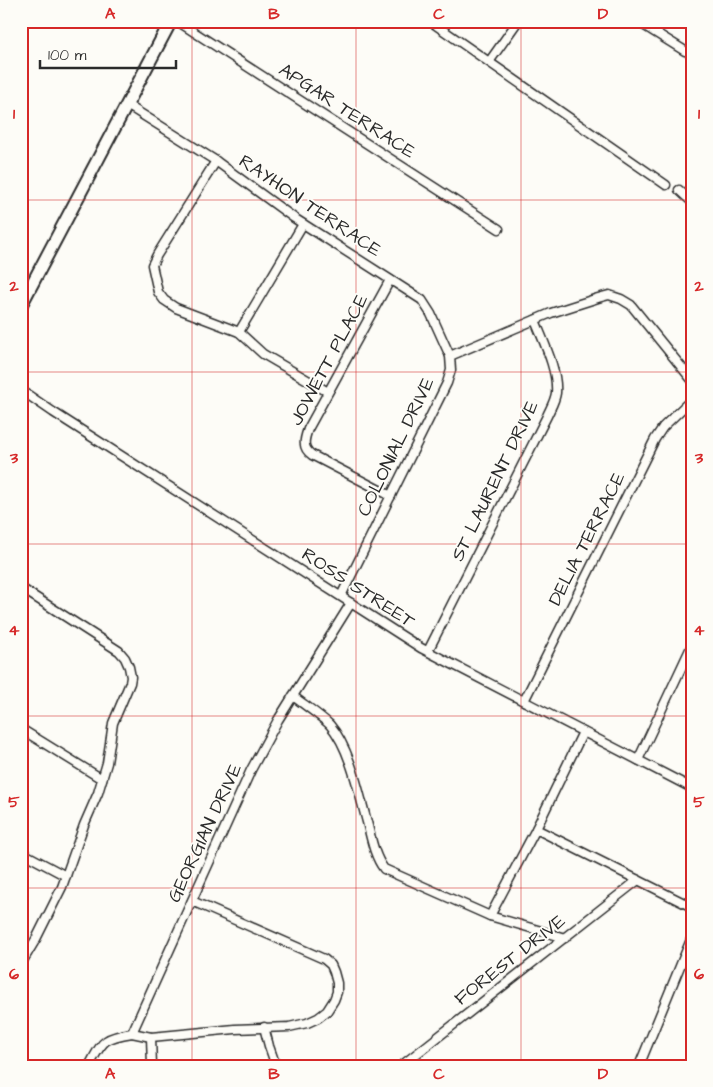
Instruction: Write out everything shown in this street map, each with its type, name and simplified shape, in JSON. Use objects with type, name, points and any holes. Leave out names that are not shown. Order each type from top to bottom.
[{"type":"main road","points":[[21,305],[171,21]]},
{"type":"street","name":"APGAR TERRACE","points":[[177,21],[499,229]]},
{"type":"street","points":[[430,21],[666,185]]},
{"type":"street","points":[[489,62],[518,21]]},
{"type":"street","points":[[637,21],[685,51],[692,52]]},
{"type":"street","name":"RAYHON TERRACE","points":[[127,105],[216,161],[303,224],[422,300],[431,314],[450,356]]},
{"type":"street","points":[[216,161],[152,265],[158,292],[164,300],[176,308],[239,332],[263,354],[328,392]]},
{"type":"street","points":[[679,190],[692,202]]},
{"type":"street","points":[[239,332],[303,224]]},
{"type":"street","name":"JOWETT PLACE","points":[[390,280],[308,429],[305,437],[305,446],[307,451],[391,496]]},
{"type":"street","points":[[450,356],[534,320],[609,295],[631,305],[692,380]]},
{"type":"street","name":"ST LAURENT DRIVE","points":[[428,651],[548,416],[556,395],[556,382],[552,364],[534,320]]},
{"type":"street","name":"COLONIAL DRIVE","points":[[341,596],[447,383],[450,370],[450,356]]},
{"type":"street","name":"ROSS STREET","points":[[21,390],[428,651],[692,788]]},
{"type":"street","name":"DELIA TERRACE","points":[[524,701],[655,440],[663,428],[692,399]]},
{"type":"street","points":[[21,588],[118,651],[130,667],[131,676],[130,683],[113,723],[107,763],[98,793],[53,907],[21,964]]},
{"type":"street","name":"GEORGIAN DRIVE","points":[[132,1033],[251,770],[278,720],[351,603]]},
{"type":"street","points":[[638,760],[692,645]]},
{"type":"street","points":[[293,696],[329,724],[338,736],[353,771],[374,847],[384,869],[490,916],[565,938]]},
{"type":"street","points":[[21,728],[102,779]]},
{"type":"street","points":[[490,916],[536,829],[583,732]]},
{"type":"street","points":[[536,829],[692,907]]},
{"type":"street","points":[[21,852],[66,876]]},
{"type":"street","name":"FOREST DRIVE","points":[[401,1066],[638,880]]},
{"type":"street","points":[[90,1066],[102,1044],[107,1039],[120,1035],[132,1033],[151,1037],[235,1029],[289,1027],[307,1023],[318,1018],[327,1011],[334,1000],[337,992],[337,983],[331,965],[324,959],[192,901]]},
{"type":"street","points":[[639,1066],[692,937]]},
{"type":"street","points":[[264,1027],[276,1066]]},
{"type":"street","points":[[151,1037],[152,1066]]}]
